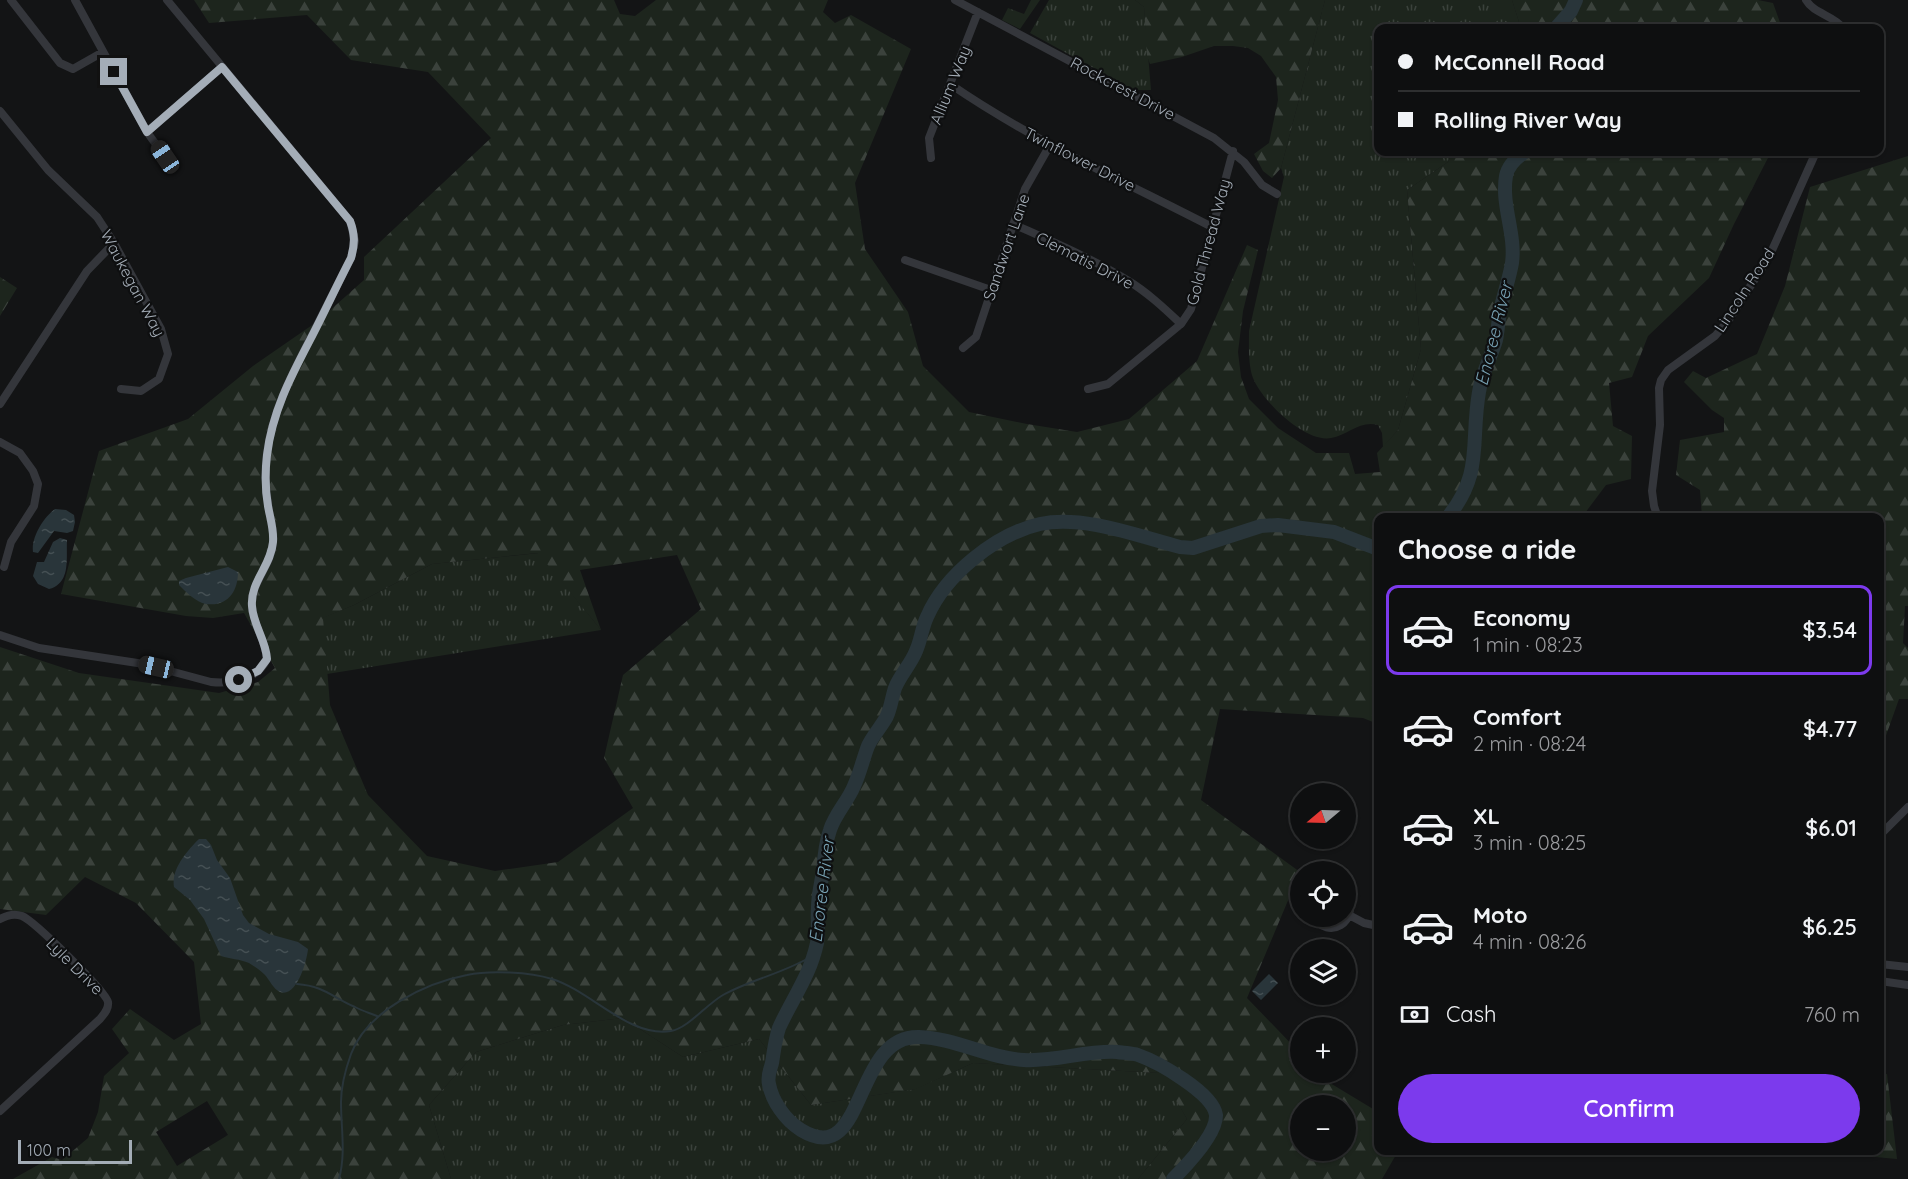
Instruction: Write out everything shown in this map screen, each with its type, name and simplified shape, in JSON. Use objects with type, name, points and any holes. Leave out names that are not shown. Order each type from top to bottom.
[{"type":"street","points":[[10,0],[60,63],[73,69],[103,52]]},
{"type":"street","points":[[75,0],[147,132],[165,157]]},
{"type":"street","points":[[0,635],[39,648],[144,664],[211,682],[222,683],[245,678],[258,671],[266,662],[265,647],[253,614],[252,598],[257,581],[271,556],[273,544],[266,479],[271,430],[285,389],[351,258],[354,237],[350,221],[167,0]]},
{"type":"street","name":"Rockcrest Drive","points":[[955,0],[1199,129],[1233,151],[1262,185],[1277,194]]},
{"type":"street","points":[[1806,0],[1814,9],[1839,24]]},
{"type":"street","name":"Allium Way","points":[[931,158],[929,138],[978,12]]},
{"type":"street","points":[[147,132],[222,67]]},
{"type":"street","name":"Twinflower Drive","points":[[950,84],[989,110],[1050,145],[1214,228]]},
{"type":"street","name":"Waukegan Way","points":[[0,111],[48,170],[97,217],[114,243],[161,329],[168,354],[159,379],[141,391],[122,389]]},
{"type":"street","name":"Sandwort Lane","points":[[963,348],[976,337],[1025,189],[1050,145]]},
{"type":"street","name":"Gold Thread Way","points":[[1088,389],[1108,384],[1181,324],[1191,309],[1233,151]]},
{"type":"street","name":"Lincoln Road","points":[[1656,513],[1652,491],[1660,425],[1659,388],[1661,380],[1668,370],[1715,336],[1756,279],[1814,156]]},
{"type":"street","name":"Clematis Drive","points":[[1013,224],[1128,280],[1181,324]]},
{"type":"street","points":[[0,404],[87,271],[114,243]]},
{"type":"street","points":[[905,260],[991,290]]},
{"type":"street","points":[[0,442],[20,453],[33,471],[38,484],[34,506],[11,542],[4,567]]},
{"type":"street","points":[[1884,831],[1908,807]]},
{"type":"street","name":"Lyle Drive","points":[[0,920],[12,914],[27,918],[90,978],[108,1002],[105,1013],[94,1025],[0,1111]]},
{"type":"street","points":[[1356,919],[1374,925]]},
{"type":"street","points":[[1884,965],[1908,968]]},
{"type":"street","points":[[1884,982],[1908,986]]},
{"type":"green space","points":[[194,0],[614,0],[620,14],[635,16],[656,0],[828,0],[823,12],[835,23],[851,15],[911,49],[855,183],[865,249],[908,312],[923,366],[969,412],[1077,432],[1129,419],[1197,361],[1247,245],[1258,250],[1243,311],[1238,352],[1241,377],[1249,399],[1278,428],[1316,453],[1349,453],[1355,474],[1380,472],[1377,453],[1398,430],[1421,349],[1407,190],[1448,162],[1450,156],[1769,156],[1709,278],[1648,336],[1632,377],[1609,383],[1613,426],[1632,436],[1631,479],[1606,485],[1585,513],[1374,513],[1374,722],[1363,718],[1220,709],[1201,800],[1290,865],[1290,896],[1247,998],[1290,1043],[1290,1083],[1330,1083],[1350,1095],[1290,1095],[1290,1161],[1356,1161],[1356,1099],[1374,1110],[1374,1155],[1396,1155],[1382,1179],[1138,1179],[1187,1119],[1160,1073],[973,1063],[916,1089],[811,1105],[759,1039],[683,1057],[623,1018],[563,1025],[476,1052],[429,1105],[451,1179],[13,1179],[52,1157],[62,1160],[88,1138],[98,1112],[104,1076],[129,1053],[112,1029],[130,1009],[174,1040],[201,1024],[194,962],[136,903],[85,877],[46,915],[0,909],[0,647],[79,673],[219,693],[258,682],[275,668],[244,613],[213,618],[186,616],[61,594],[99,451],[188,419],[253,366],[318,321],[364,280],[364,257],[491,138],[428,72],[351,60],[307,15],[209,23]],"holes":[[[538,553],[601,630],[580,570],[677,555],[701,609],[623,675],[604,758],[633,808],[558,862],[495,871],[427,856],[368,795],[330,705],[323,618],[354,605],[432,564]],[[207,1101],[228,1135],[177,1166],[156,1132]]]},
{"type":"green space","points":[[1031,0],[1040,0],[1020,29],[1002,20],[1008,8],[1024,14]]},
{"type":"green space","points":[[1049,0],[1135,0],[1144,7],[1151,90],[1134,90],[1030,33]]},
{"type":"green space","points":[[1135,0],[1325,0],[1281,168],[1272,178],[1263,171],[1254,154],[1269,143],[1278,100],[1276,77],[1261,56],[1248,48],[1214,46],[1182,57],[1150,64],[1147,56],[1144,7]]},
{"type":"green space","points":[[1325,0],[1512,0],[1519,22],[1517,24],[1374,24],[1374,156],[1450,156],[1448,162],[1407,190],[1421,349],[1398,430],[1383,447],[1382,433],[1378,425],[1365,424],[1331,438],[1309,434],[1286,418],[1265,398],[1253,378],[1250,367],[1249,331],[1284,177],[1281,168]]},
{"type":"green space","points":[[1512,0],[1758,0],[1773,3],[1781,24],[1517,24],[1519,22]]},
{"type":"green space","points":[[1908,156],[1908,606],[1905,606],[1903,643],[1908,648],[1908,699],[1899,699],[1884,741],[1884,513],[1702,513],[1700,490],[1676,475],[1680,440],[1724,432],[1724,418],[1712,410],[1684,382],[1693,371],[1706,378],[1757,354],[1785,286],[1810,187]]},
{"type":"green space","points":[[0,277],[17,288],[0,316]]},
{"type":"green space","points":[[539,553],[601,630],[327,674],[322,618],[354,605],[432,564]]},
{"type":"green space","points":[[623,1018],[683,1057],[759,1039],[811,1105],[915,1089],[973,1063],[1161,1073],[1187,1119],[1138,1179],[451,1179],[429,1105],[476,1052],[563,1025]]},
{"type":"green space","points":[[1884,1074],[1887,1074],[1897,1159],[1854,1155],[1884,1155]]},
{"type":"water","points":[[55,509],[66,510],[74,515],[73,531],[67,533],[54,531],[38,553],[33,552],[34,540],[39,528]]},
{"type":"water","points":[[60,538],[67,540],[66,569],[61,581],[49,589],[38,584],[33,576],[37,562],[44,562],[53,542]]},
{"type":"water","points":[[228,567],[238,572],[238,579],[234,591],[220,603],[202,603],[179,585],[179,581],[186,578]]},
{"type":"water","points":[[199,839],[206,839],[211,845],[217,860],[230,878],[243,915],[249,923],[269,934],[298,942],[308,949],[300,977],[296,984],[286,992],[275,989],[266,976],[249,963],[221,956],[204,919],[190,900],[174,887],[177,867]]},
{"type":"water","points":[[1269,974],[1278,983],[1261,1000],[1252,991]]},
{"type":"waterway","name":"Enoree River","points":[[1560,24],[1571,11],[1576,0]]},
{"type":"waterway","name":"Enoree River","points":[[1451,513],[1459,502],[1471,472],[1479,392],[1496,340],[1512,263],[1512,241],[1505,187],[1509,168],[1520,156]]},
{"type":"waterway","name":"Enoree River","points":[[1173,1179],[1206,1140],[1212,1131],[1216,1115],[1213,1106],[1205,1097],[1183,1079],[1158,1064],[1133,1054],[1106,1052],[1024,1060],[997,1056],[946,1041],[919,1037],[897,1042],[882,1056],[850,1118],[838,1132],[822,1137],[801,1130],[790,1121],[780,1110],[773,1097],[769,1076],[779,1028],[805,977],[817,943],[818,898],[830,830],[854,786],[868,746],[887,716],[895,688],[914,656],[925,621],[935,601],[946,586],[974,558],[1006,537],[1040,524],[1075,522],[1093,524],[1180,547],[1193,548],[1261,526],[1278,525],[1334,532],[1374,547]]},
{"type":"waterway","points":[[339,1179],[343,1150],[341,1096],[351,1054],[370,1025],[399,1001],[416,992],[451,979],[476,973],[522,973],[552,979],[567,985],[640,1028],[671,1031],[691,1021],[723,995],[792,967],[814,955]]},
{"type":"waterway","points":[[297,984],[321,990],[377,1016]]},
{"type":"route","points":[[114,72],[147,132],[222,67],[301,160],[350,221],[353,229],[355,241],[351,258],[285,389],[271,430],[266,479],[273,544],[271,556],[257,581],[252,598],[254,619],[265,647],[267,659],[255,674],[239,680]]}]
